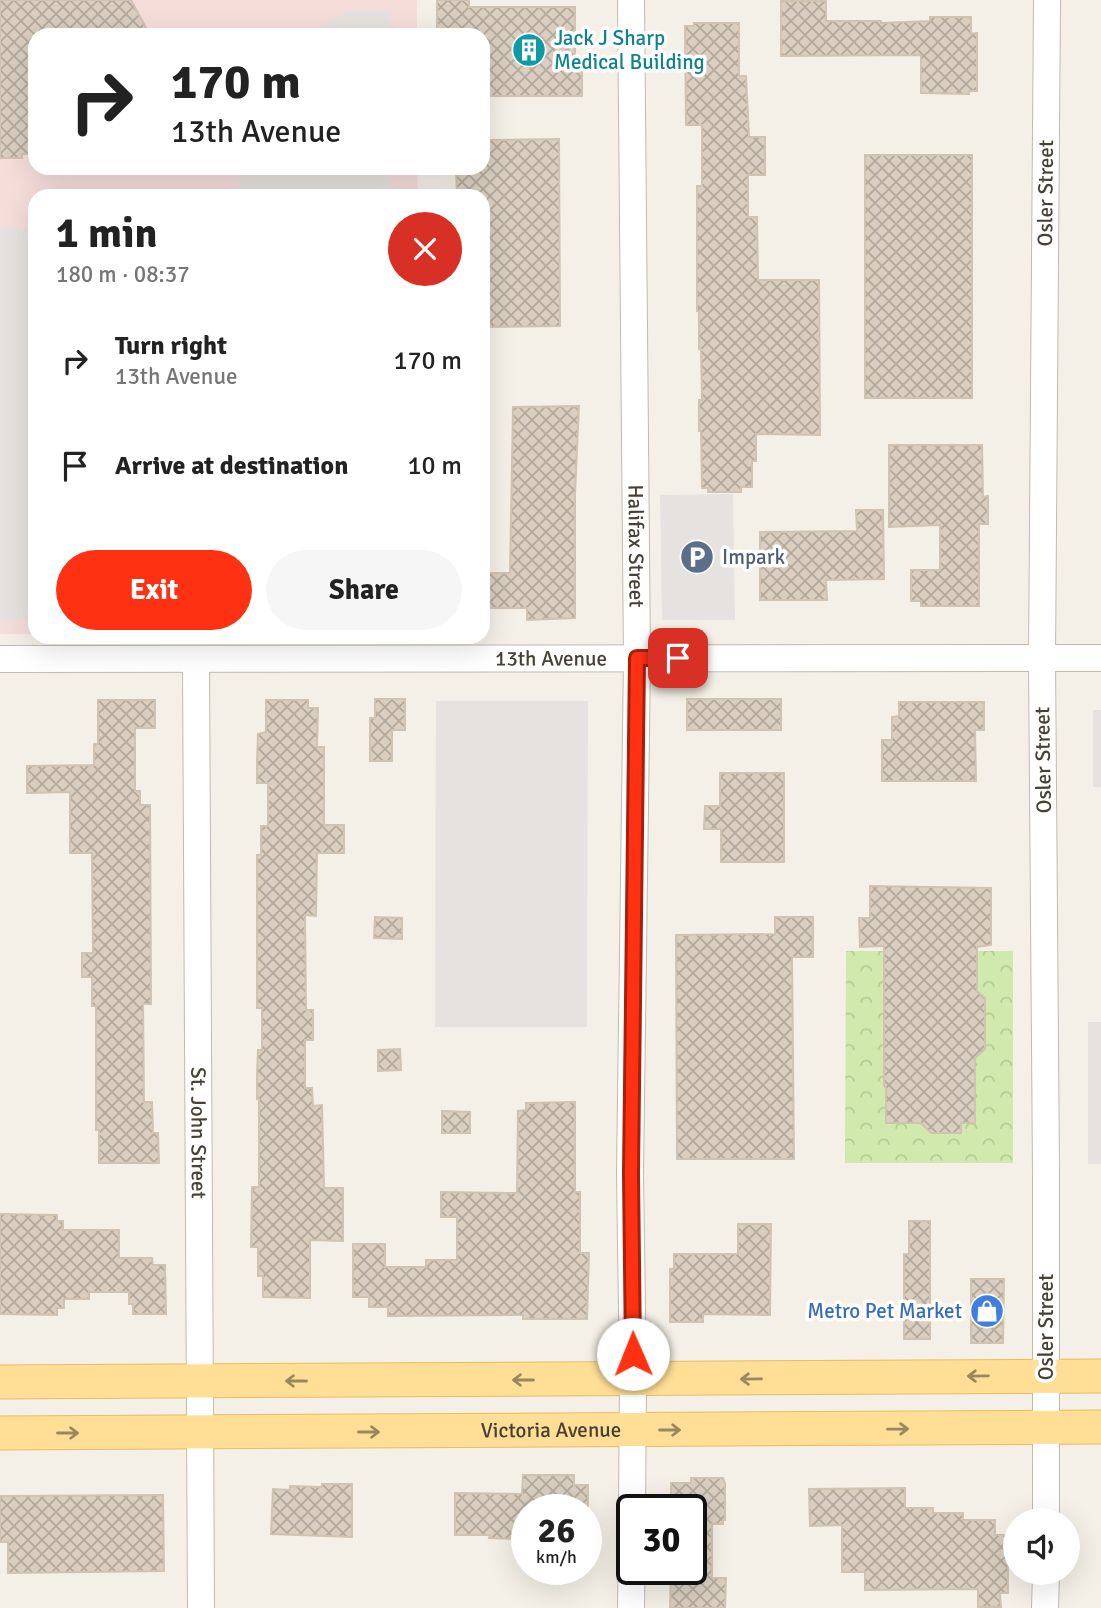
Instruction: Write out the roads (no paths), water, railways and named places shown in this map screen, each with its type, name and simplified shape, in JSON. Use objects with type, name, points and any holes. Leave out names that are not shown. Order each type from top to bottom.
[{"type":"main road","points":[[0,1382],[1101,1376]]},
{"type":"main road","name":"Victoria Avenue","points":[[0,1433],[1101,1427]]},
{"type":"street","name":"Halifax Street","points":[[631,0],[637,658],[631,1173],[632,1494]]},
{"type":"street","name":"Osler Street","points":[[1046,1508],[1042,658],[1047,0]]},
{"type":"street","name":"13th Avenue","points":[[0,659],[1101,658]]},
{"type":"street","name":"St. John Street","points":[[196,659],[201,1608]]},
{"type":"street","points":[[631,1585],[631,1608]]},
{"type":"street","points":[[1045,1608],[1046,1585]]},
{"type":"place","name":"Jack J Sharp Medical Building","points":[[529,50]]},
{"type":"place","name":"Impark","points":[[697,557]]},
{"type":"place","name":"Metro Pet Market","points":[[987,1311]]}]
